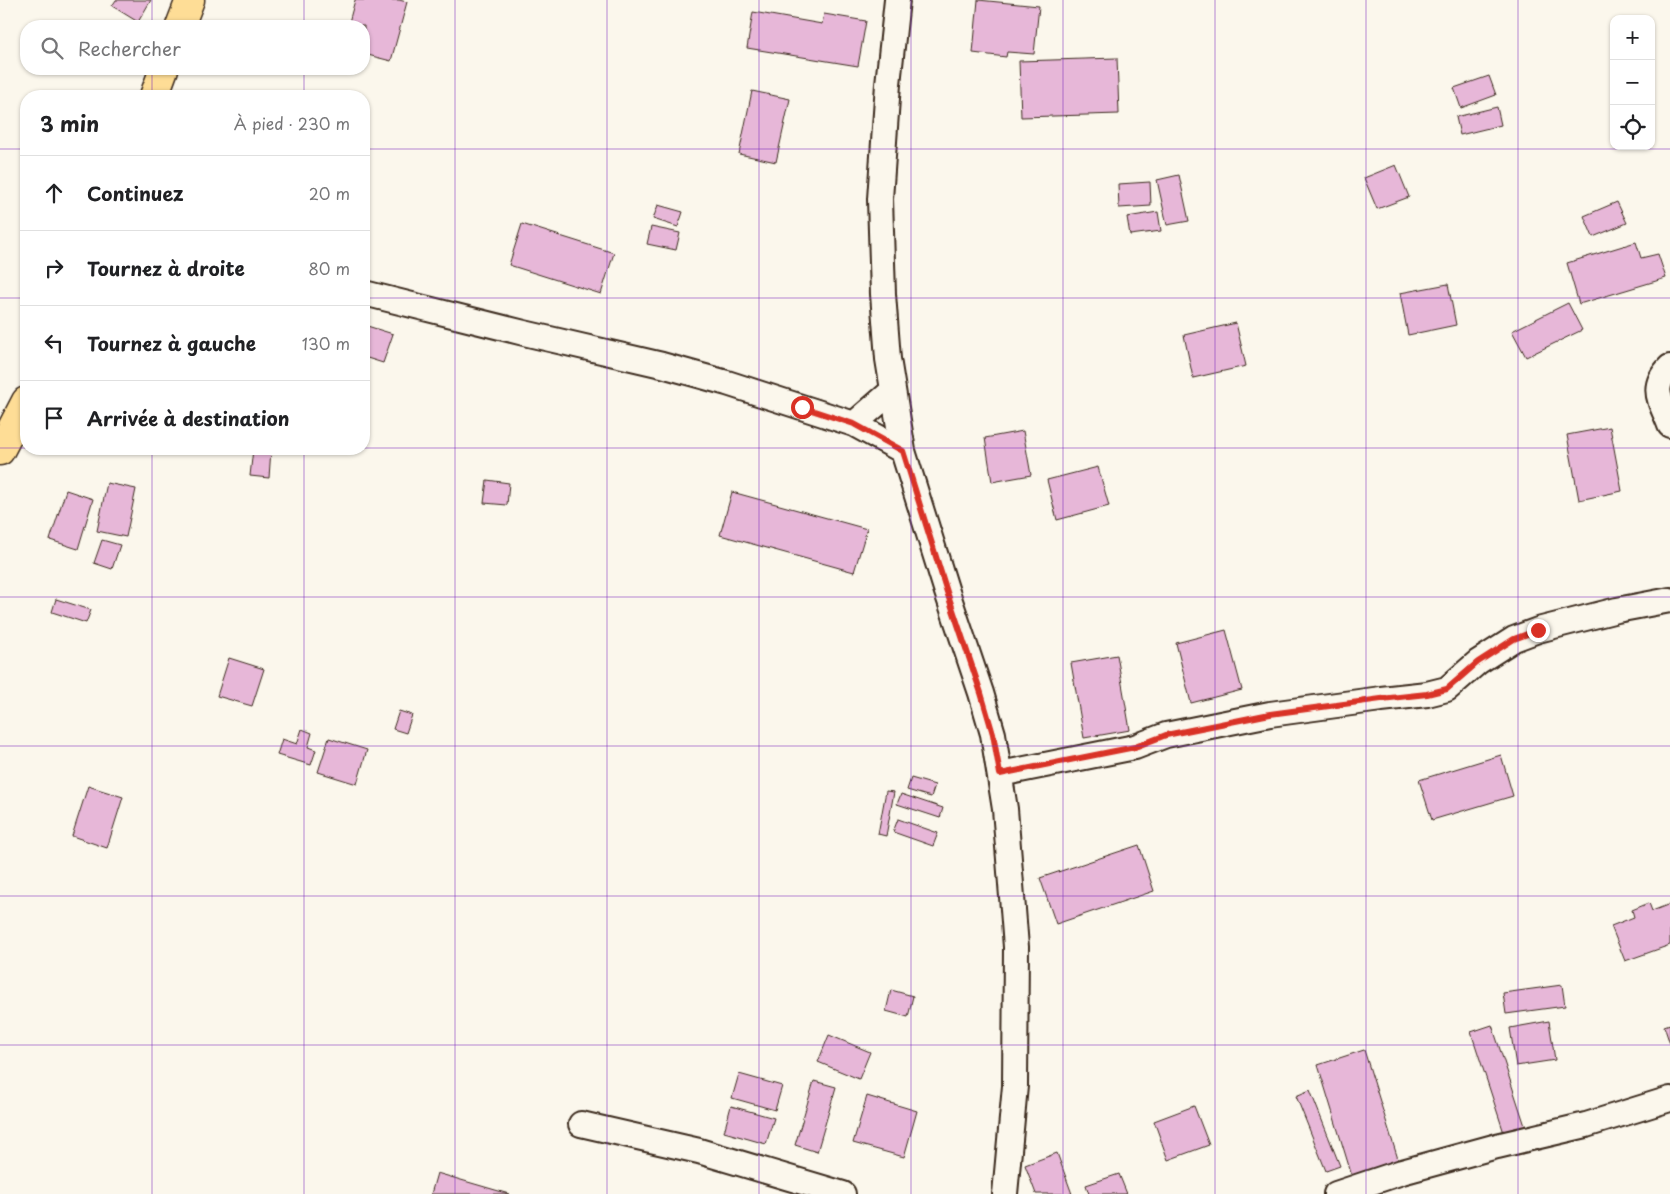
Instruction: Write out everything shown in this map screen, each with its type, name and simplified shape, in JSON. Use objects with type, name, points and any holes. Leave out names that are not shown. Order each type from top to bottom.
[{"type":"main road","points":[[182,20],[190,0]]},
{"type":"main road","points":[[156,90],[162,75]]},
{"type":"main road","points":[[0,451],[20,413]]},
{"type":"street","points":[[897,0],[888,84],[880,199],[883,294],[888,359],[903,451],[981,693],[993,734],[1000,774],[1005,810],[1016,948],[1015,1086],[1005,1194]]},
{"type":"street","points":[[370,294],[662,365],[727,383],[854,424],[903,451]]},
{"type":"street","points":[[1670,367],[1662,375],[1657,390],[1670,425]]},
{"type":"street","points":[[854,424],[892,391]]},
{"type":"street","points":[[1000,774],[1135,747],[1166,735],[1270,714],[1427,694],[1447,689],[1478,662],[1514,639],[1538,630],[1617,610],[1670,600]]},
{"type":"street","points":[[1336,1194],[1402,1172],[1497,1146],[1586,1125],[1670,1099]]},
{"type":"street","points":[[581,1124],[699,1151],[843,1194]]},
{"type":"building","points":[[116,0],[151,0],[139,20],[135,20],[112,6]]},
{"type":"building","points":[[355,0],[399,0],[407,2],[391,61],[370,56],[370,20],[350,20]]},
{"type":"building","points":[[978,0],[1039,6],[1034,54],[1007,52],[1006,57],[973,53]]},
{"type":"building","points":[[753,12],[822,24],[824,14],[866,21],[858,66],[747,48]]},
{"type":"building","points":[[1117,58],[1119,114],[1021,117],[1019,61]]},
{"type":"building","points":[[1489,76],[1496,95],[1461,108],[1454,88]]},
{"type":"building","points":[[752,91],[790,99],[776,162],[739,154]]},
{"type":"building","points":[[1497,107],[1501,125],[1460,135],[1456,117]]},
{"type":"building","points":[[1396,165],[1409,197],[1377,209],[1364,178]]},
{"type":"building","points":[[1179,175],[1189,221],[1167,225],[1157,180]]},
{"type":"building","points":[[1150,182],[1151,206],[1119,208],[1118,184]]},
{"type":"building","points":[[1617,202],[1627,223],[1593,237],[1584,216]]},
{"type":"building","points":[[658,205],[683,212],[678,227],[653,219]]},
{"type":"building","points":[[1158,212],[1161,231],[1130,235],[1127,217]]},
{"type":"building","points":[[522,224],[614,253],[601,294],[509,265]]},
{"type":"building","points":[[651,227],[680,233],[676,250],[647,244]]},
{"type":"building","points":[[1636,242],[1641,258],[1658,254],[1666,278],[1579,304],[1567,263]]},
{"type":"building","points":[[1448,284],[1456,325],[1408,335],[1400,293]]},
{"type":"building","points":[[1568,303],[1582,330],[1526,357],[1512,331]]},
{"type":"building","points":[[1236,323],[1246,366],[1193,378],[1184,335]]},
{"type":"building","points":[[370,327],[393,334],[383,363],[370,359]]},
{"type":"building","points":[[1610,427],[1622,491],[1579,500],[1567,435]]},
{"type":"building","points":[[1023,431],[1031,475],[992,482],[985,438]]},
{"type":"building","points":[[252,455],[271,455],[269,478],[250,476]]},
{"type":"building","points":[[1098,467],[1109,506],[1057,520],[1047,480]]},
{"type":"building","points":[[487,480],[509,483],[507,505],[484,503]]},
{"type":"building","points":[[107,483],[136,489],[126,537],[97,531]]},
{"type":"building","points":[[66,490],[93,499],[78,549],[50,540]]},
{"type":"building","points":[[732,492],[867,529],[854,572],[720,535]]},
{"type":"building","points":[[102,540],[120,545],[112,569],[94,563]]},
{"type":"building","points":[[56,599],[91,610],[86,623],[52,612]]},
{"type":"building","points":[[1226,630],[1242,690],[1191,703],[1176,643]]},
{"type":"building","points":[[1117,655],[1130,730],[1084,738],[1071,663]]},
{"type":"building","points":[[229,658],[264,669],[252,706],[217,696]]},
{"type":"building","points":[[399,711],[412,715],[406,733],[393,729]]},
{"type":"building","points":[[302,729],[312,733],[308,747],[316,750],[311,765],[277,755],[282,739],[297,744]]},
{"type":"building","points":[[329,738],[367,750],[357,784],[318,772]]},
{"type":"building","points":[[1501,755],[1513,796],[1432,820],[1419,780]]},
{"type":"building","points":[[911,778],[935,785],[931,797],[907,790]]},
{"type":"building","points":[[88,786],[123,797],[107,848],[72,836]]},
{"type":"building","points":[[886,791],[894,792],[886,836],[878,834]]},
{"type":"building","points":[[901,794],[943,808],[940,818],[897,804]]},
{"type":"building","points":[[898,819],[938,833],[933,846],[893,832]]},
{"type":"building","points":[[1139,845],[1154,891],[1056,924],[1040,878]]},
{"type":"building","points":[[1649,903],[1652,911],[1670,904],[1670,945],[1625,961],[1611,926],[1634,917],[1632,910]]},
{"type":"building","points":[[1562,985],[1565,1006],[1506,1014],[1503,993]]},
{"type":"building","points":[[891,990],[913,996],[908,1017],[886,1011]]},
{"type":"building","points":[[1549,1021],[1555,1060],[1516,1066],[1510,1028]]},
{"type":"building","points":[[1670,1024],[1670,1044],[1664,1026]]},
{"type":"building","points":[[1492,1025],[1528,1135],[1507,1142],[1471,1032]]},
{"type":"building","points":[[829,1035],[870,1052],[859,1079],[818,1062]]},
{"type":"building","points":[[1364,1050],[1402,1172],[1355,1186],[1318,1065]]},
{"type":"building","points":[[739,1074],[782,1086],[775,1110],[732,1098]]},
{"type":"building","points":[[814,1081],[836,1087],[817,1152],[795,1145]]},
{"type":"building","points":[[1310,1090],[1340,1166],[1326,1171],[1296,1096]]},
{"type":"building","points":[[867,1096],[917,1111],[904,1157],[853,1143]]},
{"type":"building","points":[[731,1106],[774,1118],[766,1144],[724,1132]]},
{"type":"building","points":[[1194,1106],[1209,1145],[1168,1160],[1154,1121]]},
{"type":"building","points":[[1057,1153],[1072,1194],[1036,1194],[1025,1165]]},
{"type":"building","points":[[437,1173],[509,1194],[431,1194]]},
{"type":"building","points":[[1119,1174],[1127,1194],[1089,1194],[1086,1185]]},
{"type":"route","points":[[802,407],[854,424],[903,451],[981,693],[993,734],[1000,774],[1135,747],[1166,735],[1270,714],[1427,694],[1447,689],[1478,662],[1514,639],[1538,630]]}]
